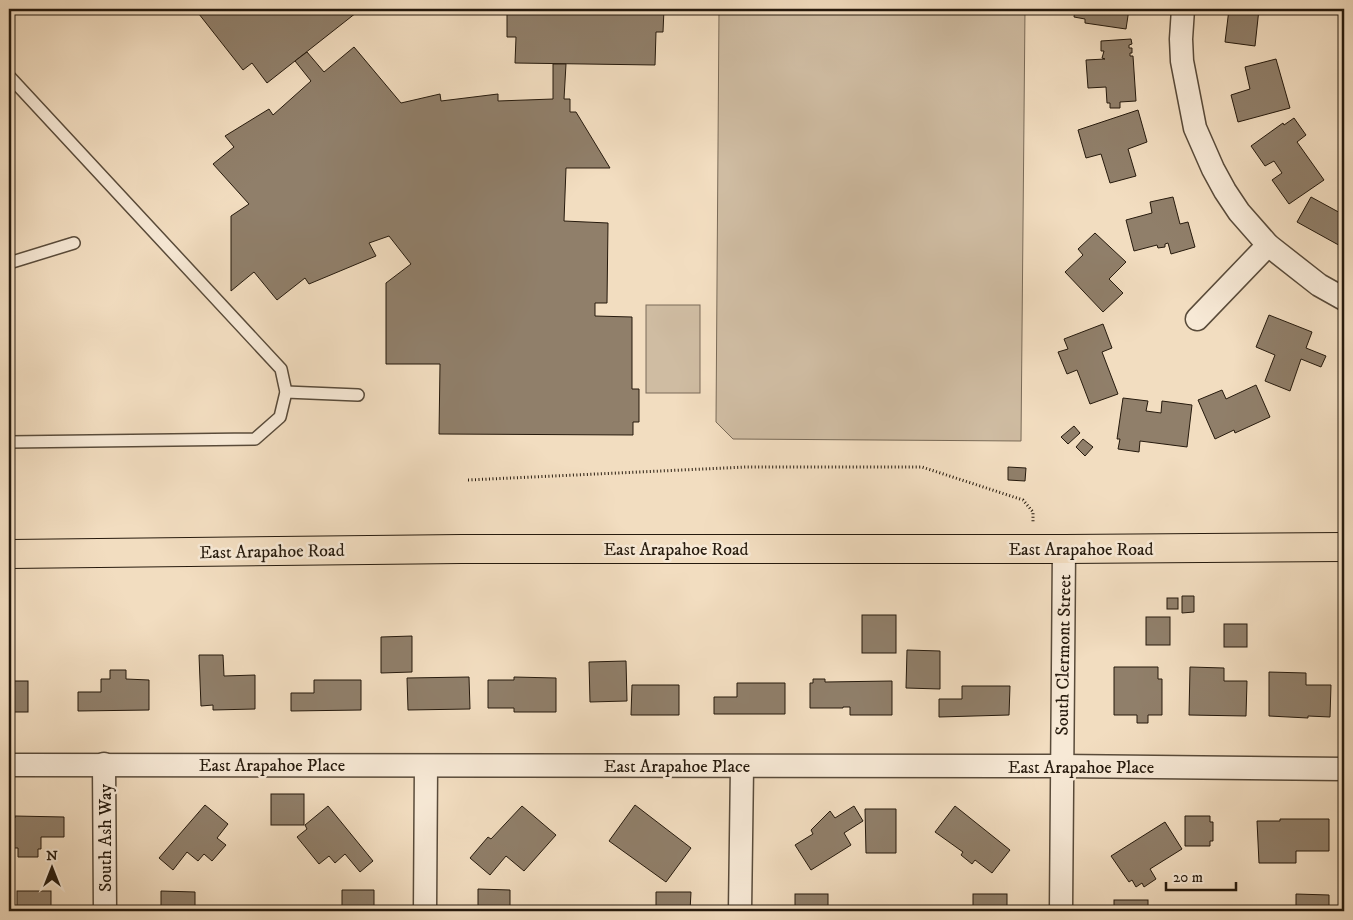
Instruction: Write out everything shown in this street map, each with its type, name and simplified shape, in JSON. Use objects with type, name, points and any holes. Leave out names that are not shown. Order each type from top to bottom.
[{"type":"main road","name":"East Arapahoe Road","points":[[9,554],[461,548],[1064,549],[1344,547]]},
{"type":"street","points":[[1183,9],[1182,61],[1195,128],[1213,170],[1239,212],[1268,245],[1319,285],[1344,299]]},
{"type":"street","points":[[1197,318],[1268,245]]},
{"type":"street","name":"South Clermont Street","points":[[1061,911],[1064,549]]},
{"type":"street","name":"South Ash Way","points":[[104,764],[105,911]]},
{"type":"street","name":"East Arapahoe Place","points":[[9,765],[1062,766],[1344,769]]},
{"type":"street","points":[[425,911],[426,766]]},
{"type":"street","points":[[740,911],[742,766]]},
{"type":"lane","points":[[9,76],[281,369],[286,392],[280,417],[255,439],[9,442]]},
{"type":"lane","points":[[9,263],[74,243]]},
{"type":"lane","points":[[286,392],[358,395]]},
{"type":"path","points":[[468,480],[746,467],[922,467],[1023,500],[1033,512],[1034,549]]},
{"type":"shaded area","points":[[719,9],[1025,9],[1021,441],[733,439],[716,422]]},
{"type":"shaded area","points":[[646,305],[700,305],[700,393],[646,393]]},
{"type":"building","points":[[195,9],[361,9],[267,83],[252,63],[243,70]]},
{"type":"building","points":[[507,9],[664,9],[663,32],[656,32],[655,65],[515,63],[516,37],[507,37]]},
{"type":"building","points":[[1075,9],[1129,9],[1126,29],[1085,23],[1085,19],[1074,17]]},
{"type":"building","points":[[1229,9],[1259,9],[1255,46],[1225,42]]},
{"type":"building","points":[[1131,39],[1132,44],[1129,45],[1129,48],[1132,48],[1130,56],[1133,56],[1136,101],[1120,102],[1120,108],[1110,108],[1110,103],[1107,103],[1106,87],[1088,88],[1086,60],[1105,59],[1102,58],[1104,51],[1101,51],[1101,41]]},
{"type":"building","points":[[354,47],[401,103],[440,94],[441,101],[498,94],[498,101],[553,99],[553,64],[566,64],[564,99],[570,99],[570,112],[576,112],[610,168],[566,168],[564,221],[608,223],[607,303],[595,303],[595,316],[632,317],[632,389],[639,389],[639,422],[633,422],[633,435],[439,434],[440,364],[386,364],[386,283],[411,264],[389,236],[369,243],[376,256],[309,284],[305,278],[277,300],[254,272],[231,291],[231,216],[249,204],[213,164],[234,147],[225,136],[269,109],[273,115],[311,81],[295,61],[307,52],[324,72]]},
{"type":"building","points":[[1276,59],[1290,108],[1238,122],[1231,95],[1250,89],[1245,67]]},
{"type":"building","points":[[1138,110],[1147,142],[1128,149],[1136,176],[1110,183],[1101,154],[1086,158],[1078,130]]},
{"type":"building","points":[[1294,118],[1306,135],[1297,142],[1324,180],[1289,204],[1272,180],[1282,173],[1274,161],[1265,166],[1251,146],[1283,123],[1284,125]]},
{"type":"building","points":[[1173,197],[1180,224],[1188,222],[1195,247],[1171,254],[1168,243],[1165,244],[1165,247],[1158,248],[1157,245],[1134,251],[1126,220],[1152,213],[1150,202]]},
{"type":"building","points":[[1311,197],[1344,215],[1344,248],[1297,222]]},
{"type":"building","points":[[1095,233],[1126,262],[1109,279],[1123,293],[1103,312],[1065,272],[1083,255],[1078,249]]},
{"type":"building","points":[[1269,315],[1312,332],[1306,348],[1326,356],[1321,367],[1301,359],[1290,391],[1265,381],[1275,355],[1256,347]]},
{"type":"building","points":[[1103,324],[1112,348],[1102,352],[1118,394],[1090,404],[1077,370],[1067,374],[1058,352],[1068,349],[1064,339]]},
{"type":"building","points":[[1256,385],[1270,417],[1235,433],[1234,430],[1215,439],[1198,400],[1222,390],[1226,399]]},
{"type":"building","points":[[1123,398],[1148,401],[1146,411],[1161,413],[1162,401],[1192,405],[1187,447],[1140,441],[1139,452],[1118,449],[1120,439],[1117,439]]},
{"type":"building","points":[[1074,426],[1080,433],[1068,444],[1061,437]]},
{"type":"building","points":[[1083,439],[1093,447],[1085,456],[1076,447]]},
{"type":"building","points":[[1008,467],[1026,468],[1025,481],[1008,480]]},
{"type":"building","points":[[1182,596],[1194,596],[1194,612],[1182,613]]},
{"type":"building","points":[[1167,598],[1178,598],[1178,609],[1167,609]]},
{"type":"building","points":[[862,615],[896,615],[896,653],[862,653]]},
{"type":"building","points":[[1146,617],[1170,617],[1170,645],[1146,645]]},
{"type":"building","points":[[1224,624],[1247,624],[1247,647],[1224,647]]},
{"type":"building","points":[[412,636],[412,672],[381,673],[381,637]]},
{"type":"building","points":[[907,650],[940,651],[940,689],[906,688]]},
{"type":"building","points":[[199,655],[223,655],[224,676],[255,675],[255,709],[213,710],[213,705],[201,706]]},
{"type":"building","points":[[626,661],[627,701],[590,702],[589,662]]},
{"type":"building","points":[[1114,667],[1158,667],[1158,679],[1162,679],[1162,715],[1148,715],[1148,723],[1137,723],[1137,715],[1114,715]]},
{"type":"building","points":[[1190,667],[1224,668],[1224,681],[1247,681],[1246,716],[1189,715]]},
{"type":"building","points":[[110,670],[126,670],[126,679],[149,680],[149,710],[78,711],[78,692],[101,692],[101,679],[110,679]]},
{"type":"building","points":[[1269,672],[1306,673],[1306,685],[1331,685],[1330,717],[1269,716]]},
{"type":"building","points":[[469,677],[470,709],[408,710],[407,678]]},
{"type":"building","points":[[514,677],[556,678],[556,712],[514,712],[514,708],[488,708],[488,680],[514,680]]},
{"type":"building","points":[[813,679],[825,679],[825,682],[892,681],[892,715],[850,715],[850,707],[810,708],[810,683],[813,683]]},
{"type":"building","points":[[314,680],[361,680],[361,710],[291,711],[291,693],[314,693]]},
{"type":"building","points":[[9,681],[28,681],[28,712],[9,712]]},
{"type":"building","points":[[737,683],[785,683],[785,714],[714,714],[714,697],[737,697]]},
{"type":"building","points":[[632,685],[679,685],[679,715],[631,715]]},
{"type":"building","points":[[962,686],[1010,686],[1009,715],[939,717],[939,699],[962,699]]},
{"type":"building","points":[[271,794],[304,794],[304,825],[271,825]]},
{"type":"building","points":[[205,805],[228,824],[217,838],[226,845],[212,861],[204,854],[198,861],[187,852],[173,870],[159,858]]},
{"type":"building","points":[[635,805],[691,848],[666,882],[609,841]]},
{"type":"building","points":[[328,806],[373,861],[360,872],[345,854],[335,863],[329,856],[319,864],[297,837],[307,829],[305,825]]},
{"type":"building","points":[[522,806],[556,835],[524,871],[506,856],[490,875],[470,858],[488,837],[491,839]]},
{"type":"building","points":[[854,806],[863,821],[844,833],[851,845],[811,870],[795,845],[813,834],[811,830],[830,811],[835,818]]},
{"type":"building","points":[[955,806],[1010,850],[992,873],[975,860],[972,864],[961,855],[963,852],[935,832]]},
{"type":"building","points":[[865,809],[896,809],[896,853],[866,853]]},
{"type":"building","points":[[15,816],[64,817],[64,837],[41,837],[41,849],[38,849],[38,857],[18,857],[18,848],[9,848],[9,818],[15,818]]},
{"type":"building","points":[[1185,816],[1210,816],[1210,822],[1213,822],[1213,841],[1210,841],[1210,846],[1185,846]]},
{"type":"building","points":[[1280,819],[1329,819],[1329,851],[1296,851],[1296,863],[1259,863],[1257,821],[1280,821]]},
{"type":"building","points":[[1165,822],[1182,849],[1150,869],[1156,879],[1144,887],[1142,883],[1136,887],[1132,880],[1129,882],[1111,856]]},
{"type":"building","points":[[478,889],[510,890],[510,911],[478,911]]},
{"type":"building","points":[[342,890],[374,890],[374,911],[333,911],[333,909],[342,909]]},
{"type":"building","points":[[17,891],[51,891],[51,911],[17,911]]},
{"type":"building","points":[[161,891],[195,892],[195,911],[161,911]]},
{"type":"building","points":[[656,892],[691,892],[690,911],[656,911]]},
{"type":"building","points":[[795,894],[828,894],[828,911],[795,911]]},
{"type":"building","points":[[973,894],[1007,894],[1007,911],[973,911]]},
{"type":"building","points":[[1296,894],[1329,895],[1329,911],[1296,911]]},
{"type":"building","points":[[1114,900],[1148,900],[1148,911],[1114,911]]}]
